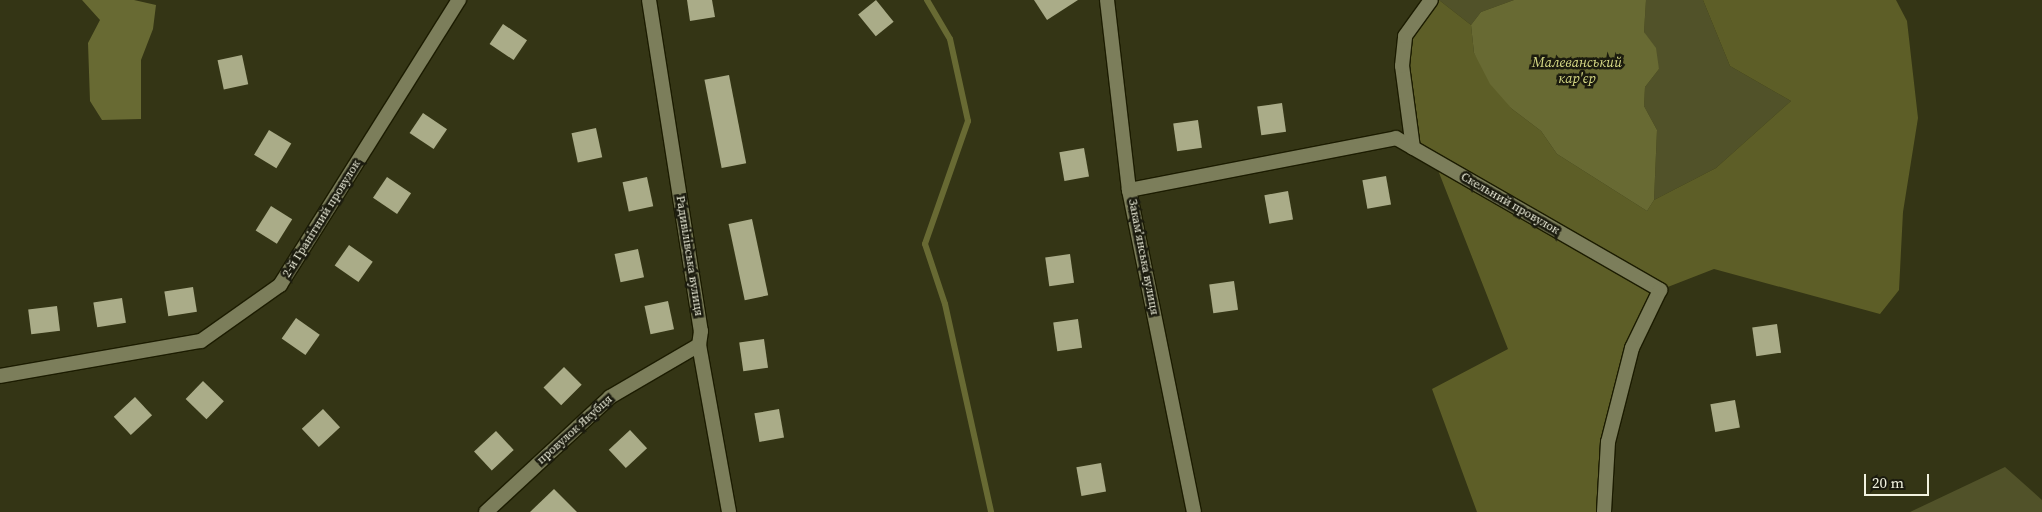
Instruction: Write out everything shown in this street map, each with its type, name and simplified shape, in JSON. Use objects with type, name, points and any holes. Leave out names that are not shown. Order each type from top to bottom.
[{"type":"street","name":"2-й Гранітний провулок","points":[[0,376],[201,341],[280,285],[459,0]]},
{"type":"street","name":"Радивілівська вулиця","points":[[649,0],[701,331],[699,345],[729,512]]},
{"type":"street","name":"Закамʼянська вулиця","points":[[1107,0],[1129,190],[1194,512]]},
{"type":"street","points":[[1413,148],[1402,66],[1405,36],[1431,0]]},
{"type":"street","name":"Скельний провулок","points":[[1129,190],[1396,138],[1660,290],[1632,348],[1608,442],[1604,512]]},
{"type":"street","name":"провулок Якубця","points":[[486,512],[610,398],[699,345]]},
{"type":"shaded area","points":[[1431,0],[1439,0],[1471,25],[1474,53],[1512,109],[1541,131],[1557,154],[1647,211],[1654,200],[1716,168],[1791,101],[1730,66],[1703,0],[1896,0],[1907,21],[1918,118],[1903,212],[1899,290],[1880,314],[1714,269],[1660,290],[1632,348],[1608,442],[1604,512],[1477,512],[1432,389],[1508,349],[1434,160],[1413,148],[1405,36]]},
{"type":"shaded area","points":[[1439,0],[1514,0],[1481,12],[1471,25]]},
{"type":"shaded area","points":[[1646,0],[1703,0],[1730,66],[1791,101],[1716,168],[1654,200],[1657,130],[1644,106],[1645,87],[1659,69],[1644,32]]},
{"type":"shaded area","points":[[2005,467],[2042,500],[2042,512],[1910,512]]},
{"type":"water","points":[[82,0],[134,0],[156,5],[153,29],[141,60],[141,119],[102,120],[90,101],[88,43],[100,20]]},
{"type":"water","name":"Малеванський кар'єр","points":[[1514,0],[1646,0],[1644,32],[1656,48],[1659,69],[1645,87],[1644,106],[1657,130],[1654,200],[1647,211],[1557,154],[1541,131],[1512,109],[1490,84],[1474,53],[1471,25],[1481,12]]},
{"type":"building","points":[[687,0],[712,0],[715,17],[690,21]]},
{"type":"building","points":[[876,0],[894,22],[876,36],[858,14]]},
{"type":"building","points":[[1034,0],[1078,0],[1047,20]]},
{"type":"building","points":[[503,24],[527,40],[514,60],[490,44]]},
{"type":"building","points":[[242,55],[248,84],[224,90],[218,60]]},
{"type":"building","points":[[729,75],[746,163],[722,168],[704,80]]},
{"type":"building","points":[[1282,103],[1286,132],[1261,135],[1257,106]]},
{"type":"building","points":[[423,113],[447,129],[434,149],[410,133]]},
{"type":"building","points":[[1198,120],[1202,148],[1177,151],[1173,123]]},
{"type":"building","points":[[596,128],[602,157],[578,163],[572,133]]},
{"type":"building","points":[[269,130],[291,143],[276,168],[254,155]]},
{"type":"building","points":[[1084,148],[1089,177],[1064,181],[1059,152]]},
{"type":"building","points":[[1386,176],[1391,205],[1367,209],[1362,180]]},
{"type":"building","points":[[387,177],[411,193],[397,214],[373,198]]},
{"type":"building","points":[[647,177],[653,206],[629,212],[623,182]]},
{"type":"building","points":[[1288,191],[1293,220],[1269,224],[1264,195]]},
{"type":"building","points":[[271,206],[292,219],[277,244],[256,231]]},
{"type":"building","points":[[752,219],[768,295],[745,300],[729,224]]},
{"type":"building","points":[[349,245],[373,262],[358,282],[335,265]]},
{"type":"building","points":[[638,249],[644,277],[621,282],[615,254]]},
{"type":"building","points":[[1070,254],[1074,283],[1049,286],[1045,257]]},
{"type":"building","points":[[1234,281],[1238,310],[1213,313],[1209,284]]},
{"type":"building","points":[[193,287],[197,312],[168,316],[164,292]]},
{"type":"building","points":[[122,298],[126,323],[97,327],[93,303]]},
{"type":"building","points":[[668,301],[674,329],[651,334],[645,306]]},
{"type":"building","points":[[57,306],[60,331],[31,334],[28,310]]},
{"type":"building","points":[[296,318],[320,335],[305,355],[282,338]]},
{"type":"building","points":[[1078,319],[1082,348],[1057,351],[1053,322]]},
{"type":"building","points":[[1777,324],[1781,353],[1756,356],[1752,327]]},
{"type":"building","points":[[764,339],[768,368],[743,371],[739,342]]},
{"type":"building","points":[[564,367],[582,385],[561,405],[543,388]]},
{"type":"building","points":[[203,381],[224,401],[206,419],[186,399]]},
{"type":"building","points":[[135,397],[152,415],[131,435],[114,417]]},
{"type":"building","points":[[1735,400],[1740,428],[1715,432],[1710,404]]},
{"type":"building","points":[[323,409],[340,427],[319,447],[302,429]]},
{"type":"building","points":[[779,409],[784,438],[759,442],[754,413]]},
{"type":"building","points":[[630,430],[647,448],[626,468],[609,450]]},
{"type":"building","points":[[496,431],[514,450],[492,470],[474,451]]},
{"type":"building","points":[[1101,463],[1106,492],[1081,496],[1076,467]]},
{"type":"building","points":[[554,489],[577,512],[530,512]]},
{"type":"waterway","points":[[927,0],[950,39],[968,121],[925,244],[945,304],[991,512]]}]
